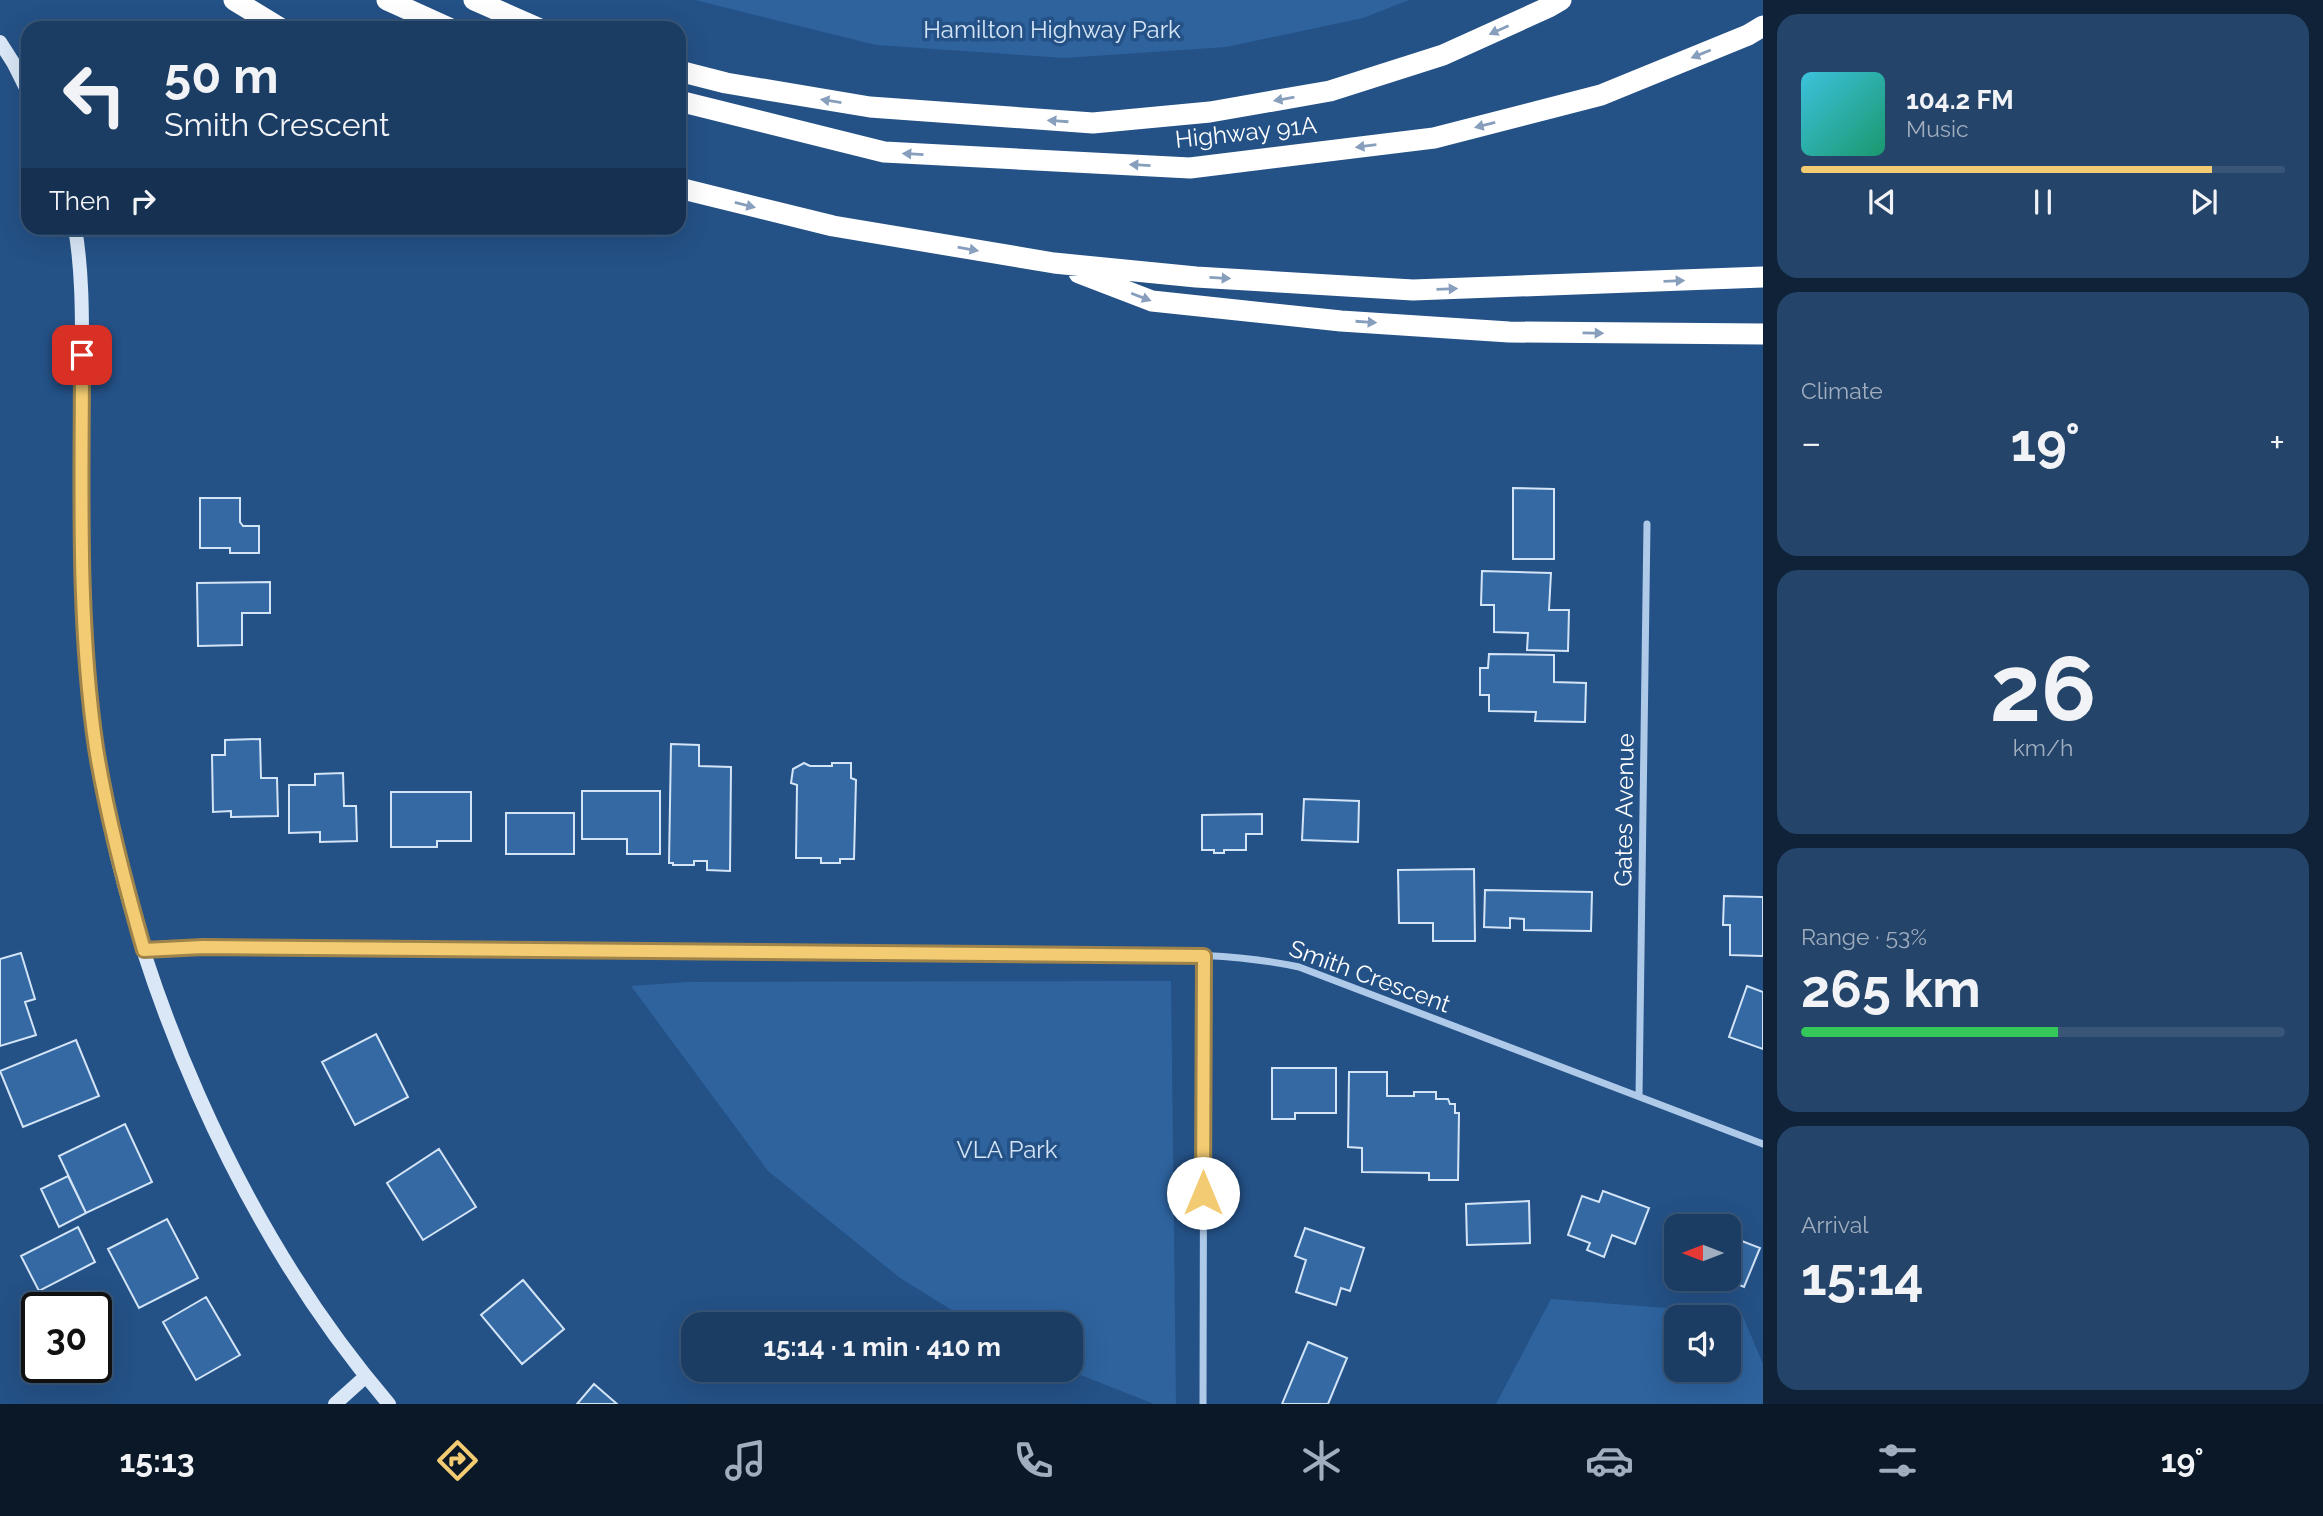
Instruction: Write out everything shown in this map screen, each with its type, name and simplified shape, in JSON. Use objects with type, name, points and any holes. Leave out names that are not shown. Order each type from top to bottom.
[{"type":"highway","points":[[234,0],[268,21]]},
{"type":"highway","points":[[387,0],[434,21]]},
{"type":"highway","points":[[474,0],[522,21]]},
{"type":"highway","points":[[686,73],[726,83],[870,107],[1093,123],[1210,112],[1331,91],[1443,55],[1561,0]]},
{"type":"highway","name":"Highway 91A","points":[[686,103],[884,152],[1190,168],[1434,138],[1601,95],[1748,35],[1763,26]]},
{"type":"highway","points":[[686,190],[833,226],[1054,263],[1196,277],[1413,290],[1763,277]]},
{"type":"highway","points":[[1054,263],[1152,301],[1341,321],[1509,332],[1763,334]]},
{"type":"main road","points":[[0,42],[21,78]]},
{"type":"main road","points":[[76,235],[82,307],[83,580],[88,680],[96,748],[109,816],[144,950],[189,1071],[236,1175],[289,1268],[365,1377],[389,1404]]},
{"type":"main road","points":[[335,1404],[365,1377]]},
{"type":"street","name":"Gates Avenue","points":[[1639,1096],[1647,524]]},
{"type":"street","name":"Smith Crescent","points":[[144,950],[203,947],[1204,956],[1258,960],[1299,967],[1763,1144]]},
{"type":"street","points":[[1203,1404],[1204,956]]},
{"type":"green space","name":"Hamilton Highway Park","points":[[695,0],[1409,0],[1363,18],[1226,47],[1065,58],[876,45]]},
{"type":"green space","name":"VLA Park","points":[[1171,981],[1176,1404],[1154,1404],[1083,1376],[1083,1312],[955,1312],[900,1278],[768,1171],[631,986],[687,982]]},
{"type":"green space","points":[[1551,1299],[1664,1308],[1664,1382],[1741,1382],[1742,1314],[1763,1364],[1763,1404],[1496,1404]]},
{"type":"building","points":[[1513,488],[1554,489],[1554,559],[1513,559]]},
{"type":"building","points":[[200,498],[240,498],[240,522],[243,526],[259,526],[259,553],[230,553],[230,548],[200,548]]},
{"type":"building","points":[[1482,571],[1551,573],[1549,610],[1569,610],[1568,651],[1527,650],[1528,633],[1494,632],[1494,605],[1481,605]]},
{"type":"building","points":[[270,582],[270,613],[242,613],[242,645],[198,646],[197,583]]},
{"type":"building","points":[[1489,654],[1554,655],[1554,682],[1586,683],[1585,722],[1535,721],[1536,712],[1489,711],[1489,695],[1480,695],[1480,668],[1488,668]]},
{"type":"building","points":[[260,739],[261,778],[277,778],[278,816],[231,817],[231,811],[213,812],[212,755],[225,755],[225,740]]},
{"type":"building","points":[[671,744],[699,745],[699,766],[731,767],[730,871],[707,870],[707,861],[694,861],[694,865],[669,863]]},
{"type":"building","points":[[804,763],[810,766],[832,766],[832,763],[851,763],[851,778],[856,780],[854,859],[840,859],[840,863],[821,863],[821,858],[796,858],[797,785],[791,783],[793,769]]},
{"type":"building","points":[[343,773],[344,806],[356,806],[357,841],[320,842],[320,832],[289,833],[289,785],[315,785],[315,774]]},
{"type":"building","points":[[582,791],[660,791],[660,854],[627,854],[627,839],[582,839]]},
{"type":"building","points":[[391,792],[471,792],[471,841],[437,841],[437,847],[391,847]]},
{"type":"building","points":[[1304,799],[1359,801],[1358,842],[1302,840]]},
{"type":"building","points":[[506,813],[574,813],[574,854],[506,854]]},
{"type":"building","points":[[1262,814],[1262,834],[1246,834],[1246,850],[1214,853],[1214,850],[1202,850],[1202,815]]},
{"type":"building","points":[[1474,869],[1475,941],[1433,941],[1433,923],[1399,923],[1398,870]]},
{"type":"building","points":[[1485,890],[1592,892],[1591,931],[1524,930],[1524,919],[1510,918],[1510,928],[1484,927]]},
{"type":"building","points":[[1724,896],[1763,897],[1763,956],[1730,955],[1730,925],[1723,925]]},
{"type":"building","points":[[21,953],[35,999],[25,1002],[36,1035],[0,1046],[0,959]]},
{"type":"building","points":[[1747,986],[1763,992],[1763,1049],[1729,1037]]},
{"type":"building","points":[[376,1034],[408,1097],[355,1125],[322,1062]]},
{"type":"building","points":[[76,1040],[99,1096],[23,1127],[0,1071]]},
{"type":"building","points":[[1272,1068],[1336,1068],[1336,1113],[1295,1113],[1295,1119],[1272,1119]]},
{"type":"building","points":[[1349,1072],[1387,1072],[1387,1096],[1414,1096],[1414,1092],[1436,1092],[1436,1099],[1448,1099],[1450,1104],[1455,1104],[1455,1113],[1459,1113],[1458,1180],[1429,1180],[1429,1173],[1362,1172],[1362,1148],[1348,1147]]},
{"type":"building","points":[[125,1124],[152,1182],[86,1213],[59,1156]]},
{"type":"building","points":[[439,1149],[476,1207],[423,1240],[387,1183]]},
{"type":"building","points":[[68,1176],[86,1213],[59,1227],[41,1189]]},
{"type":"building","points":[[1603,1191],[1649,1208],[1635,1244],[1612,1235],[1604,1257],[1587,1250],[1590,1243],[1568,1235],[1582,1196],[1599,1202]]},
{"type":"building","points":[[1529,1201],[1530,1243],[1467,1245],[1466,1204]]},
{"type":"building","points":[[167,1219],[198,1278],[139,1308],[108,1249]]},
{"type":"building","points":[[78,1227],[95,1262],[39,1291],[21,1256]]},
{"type":"building","points":[[1305,1228],[1364,1248],[1350,1291],[1341,1288],[1336,1305],[1296,1292],[1306,1260],[1295,1256]]},
{"type":"building","points":[[1741,1241],[1760,1248],[1744,1287],[1741,1286]]},
{"type":"building","points":[[523,1280],[564,1329],[522,1364],[481,1315]]},
{"type":"building","points":[[206,1297],[240,1355],[196,1380],[163,1322]]},
{"type":"building","points":[[1308,1342],[1347,1358],[1328,1404],[1282,1404]]},
{"type":"building","points":[[594,1384],[617,1404],[577,1404]]},
{"type":"route","points":[[82,355],[83,580],[88,680],[96,748],[109,816],[144,950],[203,947],[1204,956],[1203,1193]]}]
